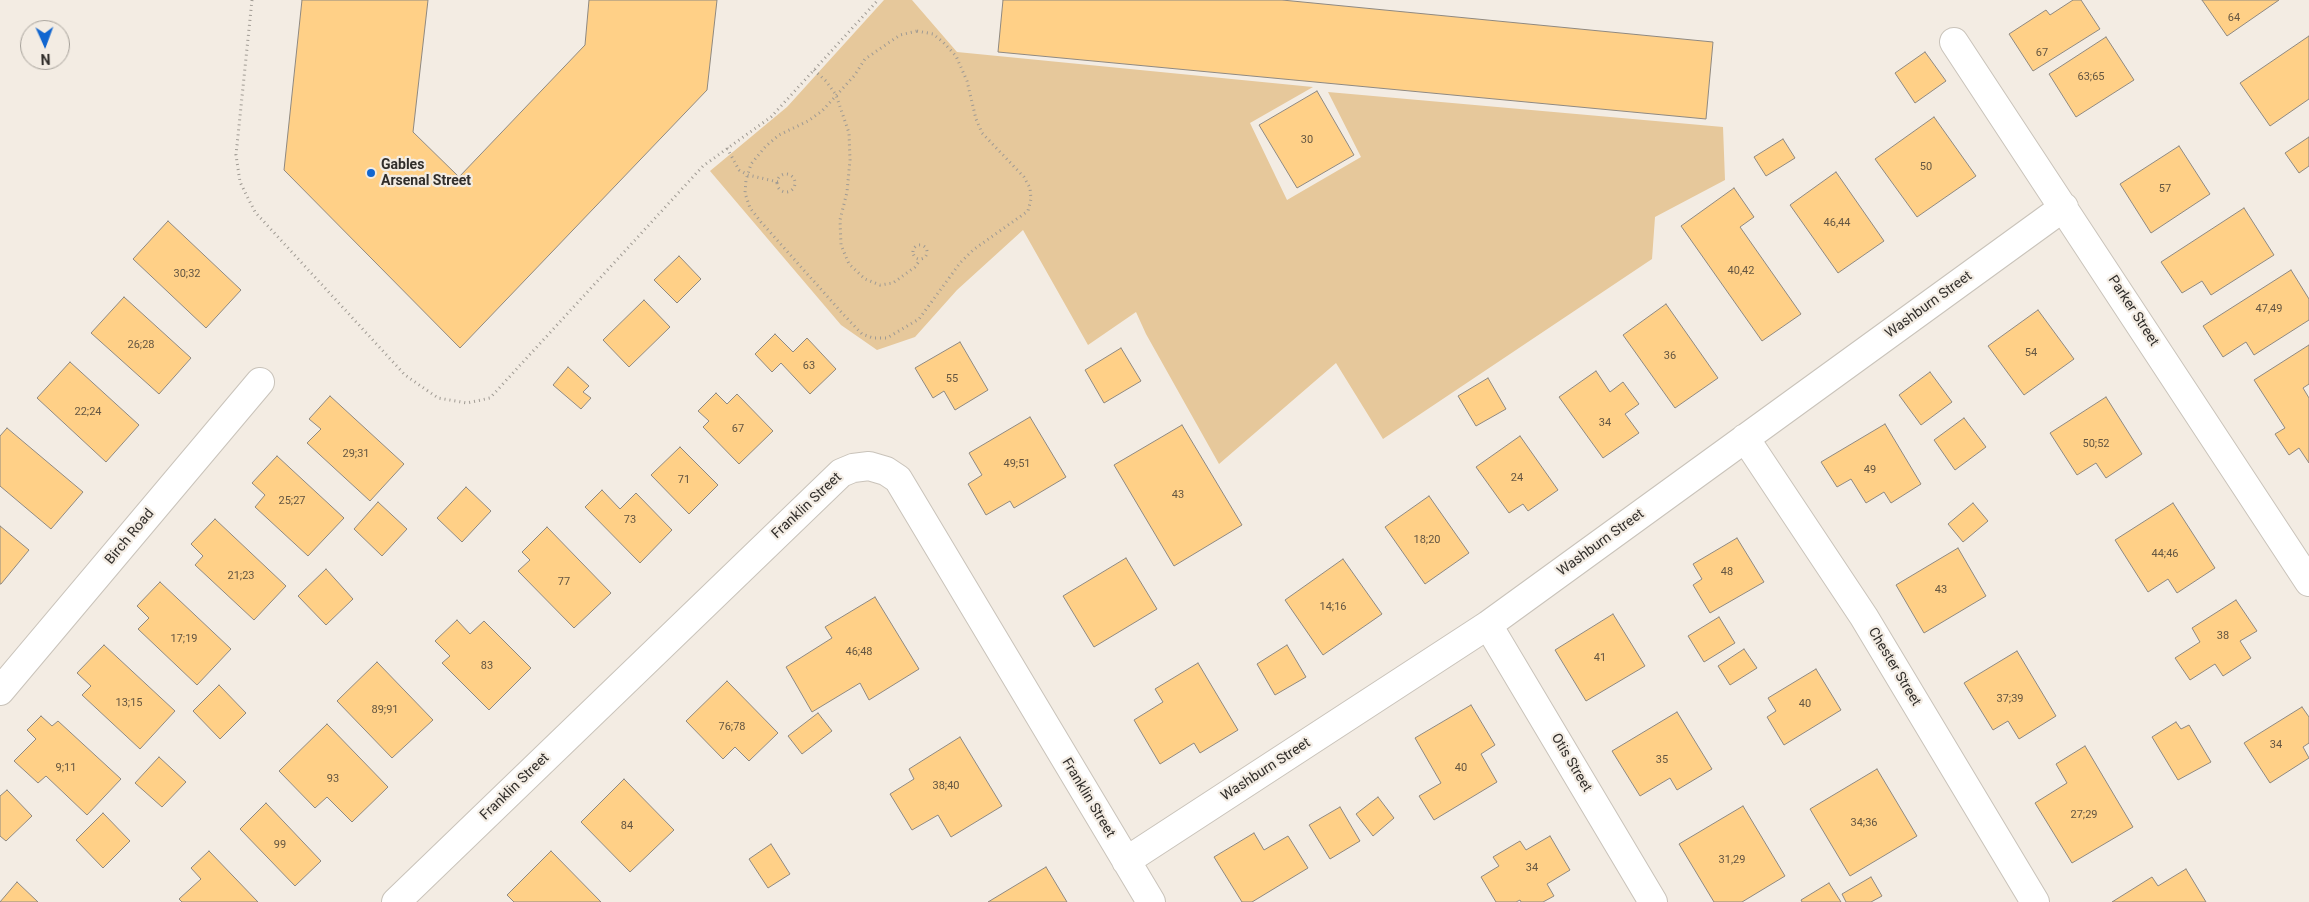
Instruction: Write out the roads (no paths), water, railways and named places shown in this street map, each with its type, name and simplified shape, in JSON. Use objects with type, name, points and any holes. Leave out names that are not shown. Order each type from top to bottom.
[{"type":"street","name":"Parker Street","points":[[1954,42],[2309,582]]},
{"type":"street","name":"Washburn Street","points":[[1126,860],[1488,625],[2064,207]]},
{"type":"street","name":"Birch Road","points":[[0,691],[260,382]]},
{"type":"street","name":"Chester Street","points":[[1745,438],[1864,617],[2034,902]]},
{"type":"street","name":"Franklin Street","points":[[396,902],[841,473],[853,468],[869,466],[886,471],[898,479],[1150,902]]},
{"type":"street","name":"Otis Street","points":[[1488,625],[1653,902]]},
{"type":"place","name":"Gables Arsenal Street","points":[[371,173]]}]
